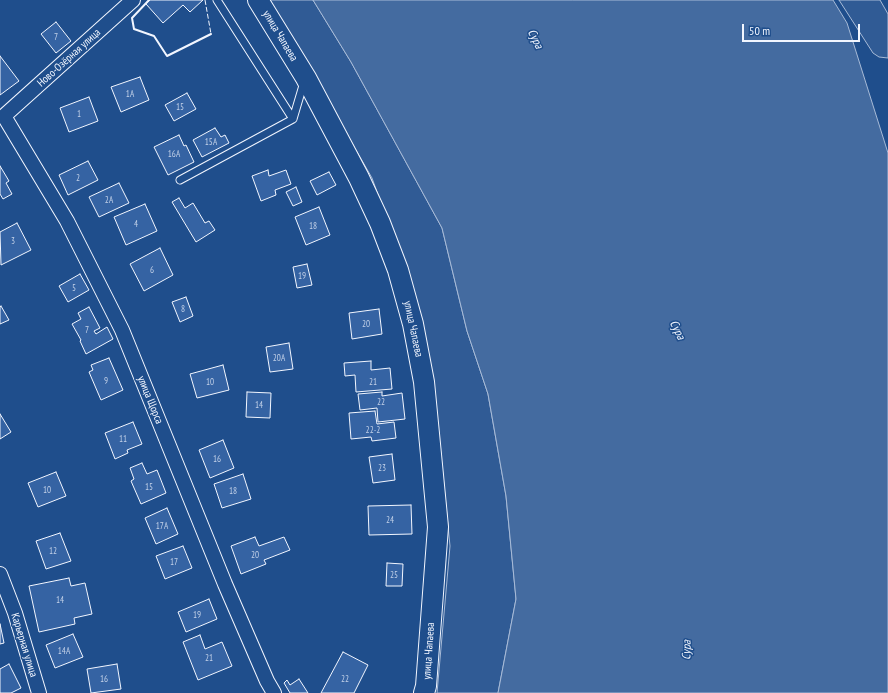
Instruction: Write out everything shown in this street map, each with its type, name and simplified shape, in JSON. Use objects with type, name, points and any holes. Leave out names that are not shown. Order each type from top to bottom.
[{"type":"street","name":"Ново-Озёрная улица","points":[[2,116],[133,0]]},
{"type":"street","name":"улица Чапаева","points":[[258,0],[306,78],[359,178],[380,223],[398,270],[413,324],[424,382],[438,528],[426,686],[424,693]]},
{"type":"street","name":"улица Щорса","points":[[2,116],[67,221],[122,330],[224,584],[267,681],[274,693]]},
{"type":"street","name":"Карьерная улица","points":[[0,574],[15,613],[39,693]]},
{"type":"lane","points":[[217,0],[293,119]]},
{"type":"lane","points":[[180,180],[293,119],[306,78]]},
{"type":"shaded area","points":[[270,0],[313,0],[351,62],[442,228],[467,331],[488,394],[506,496],[516,599],[498,693],[437,693],[450,546],[434,385],[416,300],[372,178]]},
{"type":"shaded area","points":[[839,0],[880,0],[888,14],[888,58],[879,57],[873,53]]},
{"type":"water","name":"Сура","points":[[313,0],[833,0],[847,23],[888,153],[888,693],[498,693],[516,599],[506,496],[488,394],[467,331],[442,228],[351,62]]},
{"type":"building","points":[[150,0],[203,0],[190,12],[183,5],[163,23],[146,4]]},
{"type":"building","points":[[56,22],[71,41],[56,53],[41,34]]},
{"type":"building","points":[[0,56],[19,81],[0,95]]},
{"type":"building","points":[[140,77],[149,100],[121,112],[111,87]]},
{"type":"building","points":[[187,93],[196,109],[174,121],[165,105]]},
{"type":"building","points":[[89,97],[98,121],[69,132],[60,108]]},
{"type":"building","points":[[215,128],[221,137],[225,135],[229,143],[202,157],[193,140]]},
{"type":"building","points":[[179,135],[184,146],[186,145],[194,162],[168,175],[154,147]]},
{"type":"building","points":[[88,161],[98,180],[68,195],[59,175]]},
{"type":"building","points":[[0,166],[9,181],[6,183],[12,194],[3,199],[0,194]]},
{"type":"building","points":[[268,170],[269,176],[286,170],[291,184],[275,190],[276,195],[261,201],[252,176]]},
{"type":"building","points":[[329,172],[336,185],[317,195],[310,181]]},
{"type":"building","points":[[119,183],[129,203],[99,217],[89,197]]},
{"type":"building","points":[[296,187],[302,202],[293,206],[286,192]]},
{"type":"building","points":[[179,198],[185,208],[193,203],[205,223],[209,221],[215,230],[196,242],[172,202]]},
{"type":"building","points":[[145,204],[157,231],[126,245],[114,217]]},
{"type":"building","points":[[319,207],[330,235],[306,245],[295,217]]},
{"type":"building","points":[[17,223],[31,250],[1,265],[0,232]]},
{"type":"building","points":[[160,248],[173,275],[144,291],[130,264]]},
{"type":"building","points":[[307,264],[312,285],[297,288],[293,267]]},
{"type":"building","points":[[80,274],[89,290],[68,302],[59,286]]},
{"type":"building","points":[[186,297],[193,316],[180,322],[172,302]]},
{"type":"building","points":[[1,306],[9,320],[0,324],[0,307]]},
{"type":"building","points":[[89,307],[100,328],[94,331],[96,334],[107,327],[113,339],[86,354],[80,341],[81,340],[72,324],[81,319],[78,313]]},
{"type":"building","points":[[379,309],[382,334],[352,339],[349,313]]},
{"type":"building","points":[[289,343],[293,369],[270,372],[266,347]]},
{"type":"building","points":[[109,358],[123,390],[101,400],[89,372],[93,370],[91,365]]},
{"type":"building","points":[[371,361],[371,370],[390,368],[392,389],[356,392],[355,375],[345,376],[344,363]]},
{"type":"building","points":[[223,365],[229,390],[197,398],[190,374]]},
{"type":"building","points":[[247,392],[271,393],[270,418],[246,417]]},
{"type":"building","points":[[382,392],[382,396],[402,393],[405,419],[378,422],[377,408],[360,410],[358,394]]},
{"type":"building","points":[[375,411],[377,424],[394,422],[396,438],[372,441],[371,437],[351,439],[349,413]]},
{"type":"building","points":[[0,414],[11,432],[0,439]]},
{"type":"building","points":[[133,422],[142,444],[127,450],[128,453],[115,459],[105,433]]},
{"type":"building","points":[[223,440],[234,468],[210,478],[199,450]]},
{"type":"building","points":[[392,454],[395,480],[373,483],[369,457]]},
{"type":"building","points":[[142,463],[147,474],[157,470],[166,493],[141,504],[131,481],[134,479],[130,468]]},
{"type":"building","points":[[56,472],[66,496],[38,507],[28,483]]},
{"type":"building","points":[[243,474],[251,499],[222,508],[214,484]]},
{"type":"building","points":[[411,505],[412,534],[369,535],[368,506]]},
{"type":"building","points":[[167,508],[178,534],[156,544],[145,518]]},
{"type":"building","points":[[60,533],[71,561],[46,569],[36,541]]},
{"type":"building","points":[[255,537],[259,546],[284,537],[290,550],[264,560],[266,564],[241,574],[231,546]]},
{"type":"building","points":[[183,546],[192,568],[165,579],[156,556]]},
{"type":"building","points":[[387,563],[403,564],[402,586],[386,586]]},
{"type":"building","points":[[69,578],[71,586],[85,583],[92,614],[74,618],[75,624],[39,632],[29,586]]},
{"type":"building","points":[[209,599],[217,619],[186,632],[178,612]]},
{"type":"building","points":[[0,624],[4,643],[0,644]]},
{"type":"building","points":[[73,634],[83,657],[55,668],[46,645]]},
{"type":"building","points":[[200,635],[205,649],[222,642],[232,666],[198,680],[183,642]]},
{"type":"building","points":[[343,652],[368,665],[354,693],[321,693]]},
{"type":"building","points":[[9,664],[21,688],[11,693],[0,693],[0,669]]},
{"type":"building","points":[[117,664],[121,689],[91,693],[87,669]]},
{"type":"building","points":[[299,679],[308,693],[290,693],[284,683],[287,680],[290,685]]},
{"type":"fence","points":[[205,0],[211,34]]},
{"type":"wall","points":[[149,0],[132,18],[134,29],[154,36],[167,56],[211,34]]}]
